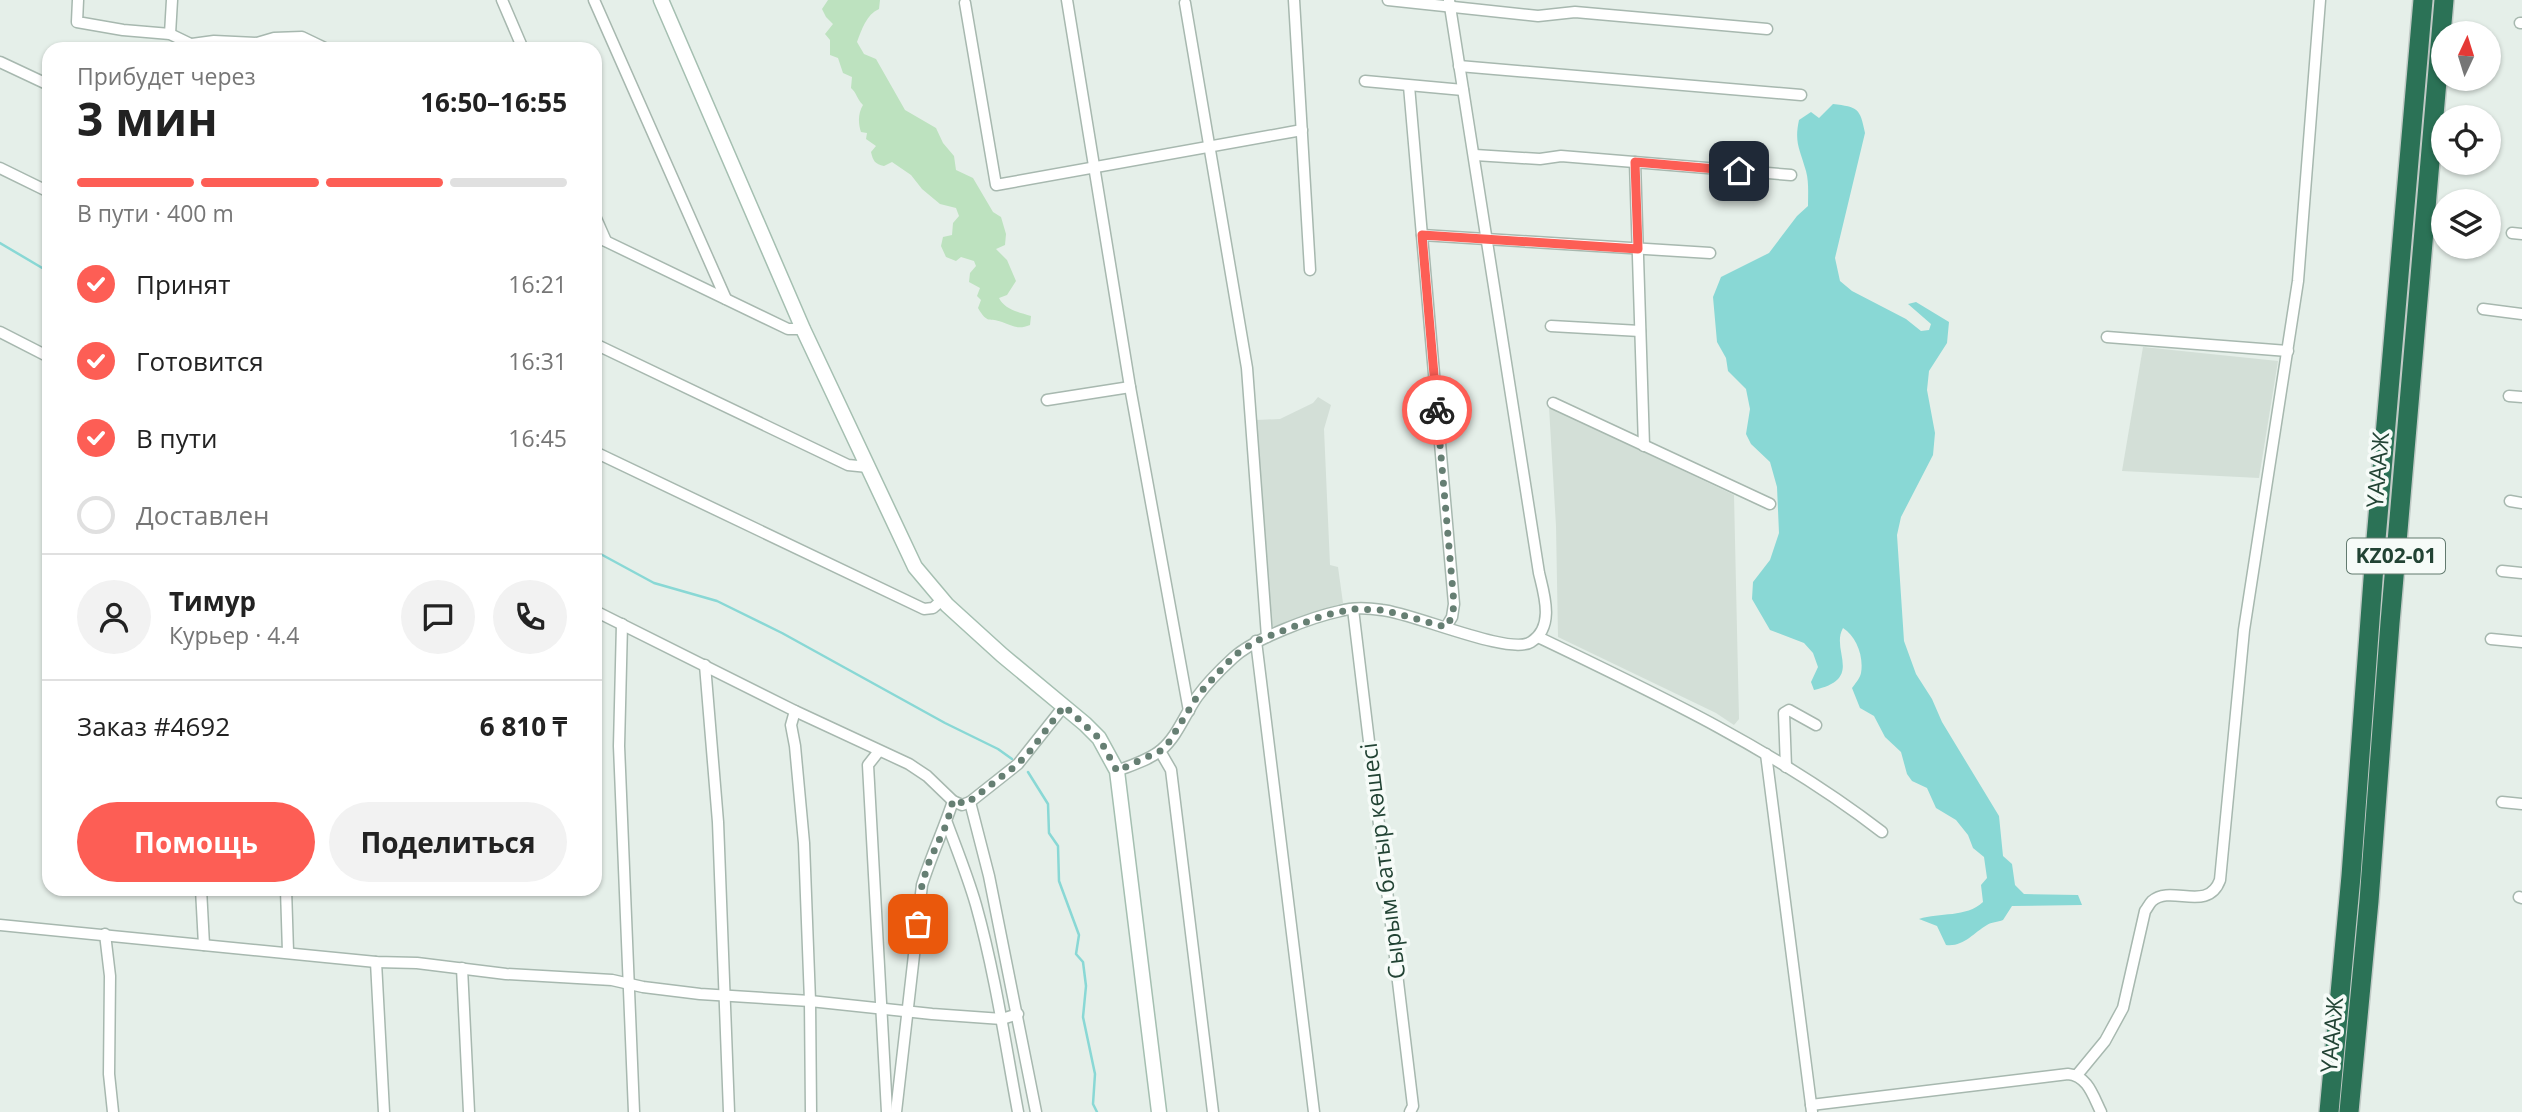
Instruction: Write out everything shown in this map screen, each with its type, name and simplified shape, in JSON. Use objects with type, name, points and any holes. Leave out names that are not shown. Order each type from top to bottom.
[{"type":"highway","name":"ҮАААЖ","points":[[2329,1112],[2423,0]]},
{"type":"highway","name":"ҮАААЖ","points":[[2349,1112],[2444,0]]},
{"type":"main road","points":[[661,0],[803,329],[915,567],[942,600],[1099,738],[1117,771],[1158,1112]]},
{"type":"street","points":[[78,0],[77,22],[170,34],[186,42]]},
{"type":"street","points":[[170,34],[172,0]]},
{"type":"street","points":[[502,0],[520,42]]},
{"type":"street","points":[[594,0],[726,299]]},
{"type":"street","points":[[1067,0],[1130,387],[1189,711]]},
{"type":"street","points":[[1294,0],[1310,270]]},
{"type":"street","points":[[1388,0],[1449,3],[1538,16],[1575,12],[1767,29]]},
{"type":"street","points":[[2077,1075],[2105,1041],[2123,1008],[2146,911],[2152,901],[2160,897],[2206,896],[2217,889],[2220,880],[2244,630],[2298,281],[2320,0]]},
{"type":"street","points":[[965,3],[996,185],[1302,130]]},
{"type":"street","points":[[1185,3],[1247,368],[1262,639],[1314,1112]]},
{"type":"street","points":[[1117,771],[1160,751],[1217,674],[1235,655],[1262,639],[1331,613],[1353,609],[1383,610],[1517,646],[1529,644],[1538,637],[1544,624],[1547,608],[1539,573],[1449,3]]},
{"type":"street","points":[[260,42],[274,38],[303,37],[313,42]]},
{"type":"street","points":[[206,42],[236,42]]},
{"type":"street","points":[[0,62],[42,82]]},
{"type":"street","points":[[1459,66],[1801,95]]},
{"type":"street","points":[[1366,81],[1463,90]]},
{"type":"street","points":[[1409,86],[1454,604],[1452,617],[1446,627]]},
{"type":"street","points":[[1475,155],[1540,159],[1561,156],[1791,175]]},
{"type":"street","points":[[1635,162],[1644,446]]},
{"type":"street","points":[[0,168],[42,188]]},
{"type":"street","points":[[1422,235],[1710,253]]},
{"type":"street","points":[[602,239],[788,329],[803,329]]},
{"type":"street","points":[[2483,309],[2522,314]]},
{"type":"street","points":[[1551,326],[1640,331]]},
{"type":"street","points":[[0,332],[42,353]]},
{"type":"street","points":[[2107,337],[2288,351]]},
{"type":"street","points":[[602,347],[848,465],[868,467]]},
{"type":"street","points":[[1047,400],[1130,387]]},
{"type":"street","points":[[2509,396],[2522,397]]},
{"type":"street","points":[[1553,403],[1770,504]]},
{"type":"street","points":[[602,455],[925,609],[933,608],[942,600]]},
{"type":"street","points":[[2502,571],[2522,573]]},
{"type":"street","name":"Сырым батыр көшесі","points":[[1353,609],[1413,1106],[1410,1112]]},
{"type":"street","points":[[602,614],[795,711],[909,764],[927,776],[953,800],[962,804],[970,802],[1018,764],[1064,706]]},
{"type":"street","points":[[622,624],[619,746],[635,1112]]},
{"type":"street","points":[[1538,637],[1694,713],[1766,754],[1855,811],[1882,832]]},
{"type":"street","points":[[2491,639],[2522,642]]},
{"type":"street","points":[[705,665],[718,821],[729,1112]]},
{"type":"street","points":[[1786,767],[1784,713],[1790,710],[1816,725]]},
{"type":"street","points":[[795,711],[790,724],[795,746],[804,842],[811,1112]]},
{"type":"street","points":[[879,751],[868,765],[887,1112]]},
{"type":"street","points":[[1160,751],[1171,770],[1213,1112]]},
{"type":"street","points":[[1766,754],[1811,1108],[2077,1075],[2084,1079],[2101,1112]]},
{"type":"street","points":[[896,1112],[922,884],[947,823],[953,800]]},
{"type":"street","points":[[970,802],[989,876],[1037,1112]]},
{"type":"street","points":[[2502,802],[2522,804]]},
{"type":"street","points":[[947,823],[975,904],[1002,1018],[1018,1112]]},
{"type":"street","points":[[201,896],[204,945]]},
{"type":"street","points":[[286,896],[288,952]]},
{"type":"street","points":[[0,925],[506,974],[629,982],[676,991],[1002,1018],[1018,1014]]},
{"type":"street","points":[[105,934],[110,976],[109,1074],[113,1112]]},
{"type":"street","points":[[376,962],[384,1112]]},
{"type":"street","points":[[462,968],[469,1112]]},
{"type":"shaded area","points":[[2143,347],[2278,361],[2259,478],[2122,471]]},
{"type":"shaded area","points":[[1318,397],[1331,405],[1324,429],[1330,565],[1338,567],[1343,603],[1269,628],[1256,420],[1280,419],[1313,403]]},
{"type":"shaded area","points":[[1549,407],[1734,495],[1739,719],[1734,725],[1716,713],[1558,637],[1556,526]]},
{"type":"green space","points":[[828,0],[880,0],[879,9],[868,19],[857,42],[864,54],[876,59],[905,110],[936,128],[943,143],[954,156],[956,170],[973,178],[993,212],[1001,217],[1006,234],[1005,245],[996,249],[1007,260],[1016,281],[1007,295],[999,298],[1008,308],[1031,316],[1030,325],[1016,327],[984,317],[978,308],[981,300],[977,296],[980,288],[969,282],[970,273],[976,266],[974,261],[961,257],[956,261],[946,257],[941,246],[943,237],[952,235],[953,223],[959,216],[956,208],[940,204],[922,189],[911,175],[892,162],[884,166],[874,160],[871,152],[876,146],[866,139],[867,133],[861,132],[859,125],[863,105],[851,88],[852,77],[843,73],[838,58],[830,55],[830,40],[825,34],[833,24],[822,9]]},
{"type":"water","points":[[1833,104],[1856,110],[1865,133],[1835,258],[1840,281],[1852,291],[1906,319],[1921,331],[1929,330],[1931,324],[1908,304],[1916,302],[1949,322],[1947,343],[1929,371],[1927,390],[1935,433],[1933,455],[1901,517],[1897,535],[1904,641],[1916,674],[1932,699],[1942,722],[1999,816],[2003,856],[2012,864],[2015,885],[2024,894],[2078,895],[2082,905],[2012,906],[2003,920],[1989,924],[1963,942],[1952,945],[1946,945],[1937,926],[1919,919],[1961,913],[1983,902],[1981,885],[1987,878],[1984,857],[1973,848],[1968,835],[1956,820],[1936,808],[1927,788],[1912,781],[1907,774],[1901,752],[1885,737],[1874,716],[1860,708],[1852,688],[1862,667],[1858,647],[1852,636],[1843,628],[1840,646],[1843,664],[1838,679],[1814,690],[1811,682],[1818,667],[1813,653],[1804,643],[1770,630],[1752,599],[1753,582],[1770,560],[1779,533],[1777,487],[1770,462],[1751,444],[1746,434],[1750,409],[1746,389],[1728,371],[1726,358],[1717,342],[1713,297],[1721,277],[1769,253],[1808,206],[1807,175],[1797,140],[1799,120],[1811,112],[1819,118]]},
{"type":"waterway","points":[[0,243],[42,268]]},
{"type":"waterway","points":[[602,555],[654,583],[717,601],[782,633],[1012,759]]},
{"type":"waterway","points":[[1028,772],[1048,804],[1049,833],[1058,846],[1059,881],[1079,935],[1076,954],[1083,962],[1086,986],[1083,1017],[1095,1074],[1093,1104],[1097,1112]]},
{"type":"way so far","points":[[918,924],[922,884],[947,823],[953,800],[962,804],[970,802],[1018,764],[1064,706],[1099,738],[1117,771],[1160,751],[1169,742],[1198,695],[1235,655],[1256,641],[1340,610],[1353,609],[1383,610],[1446,627],[1452,617],[1454,604],[1437,410]]},
{"type":"route","points":[[1437,410],[1422,235],[1638,249],[1635,162],[1739,171]]}]
